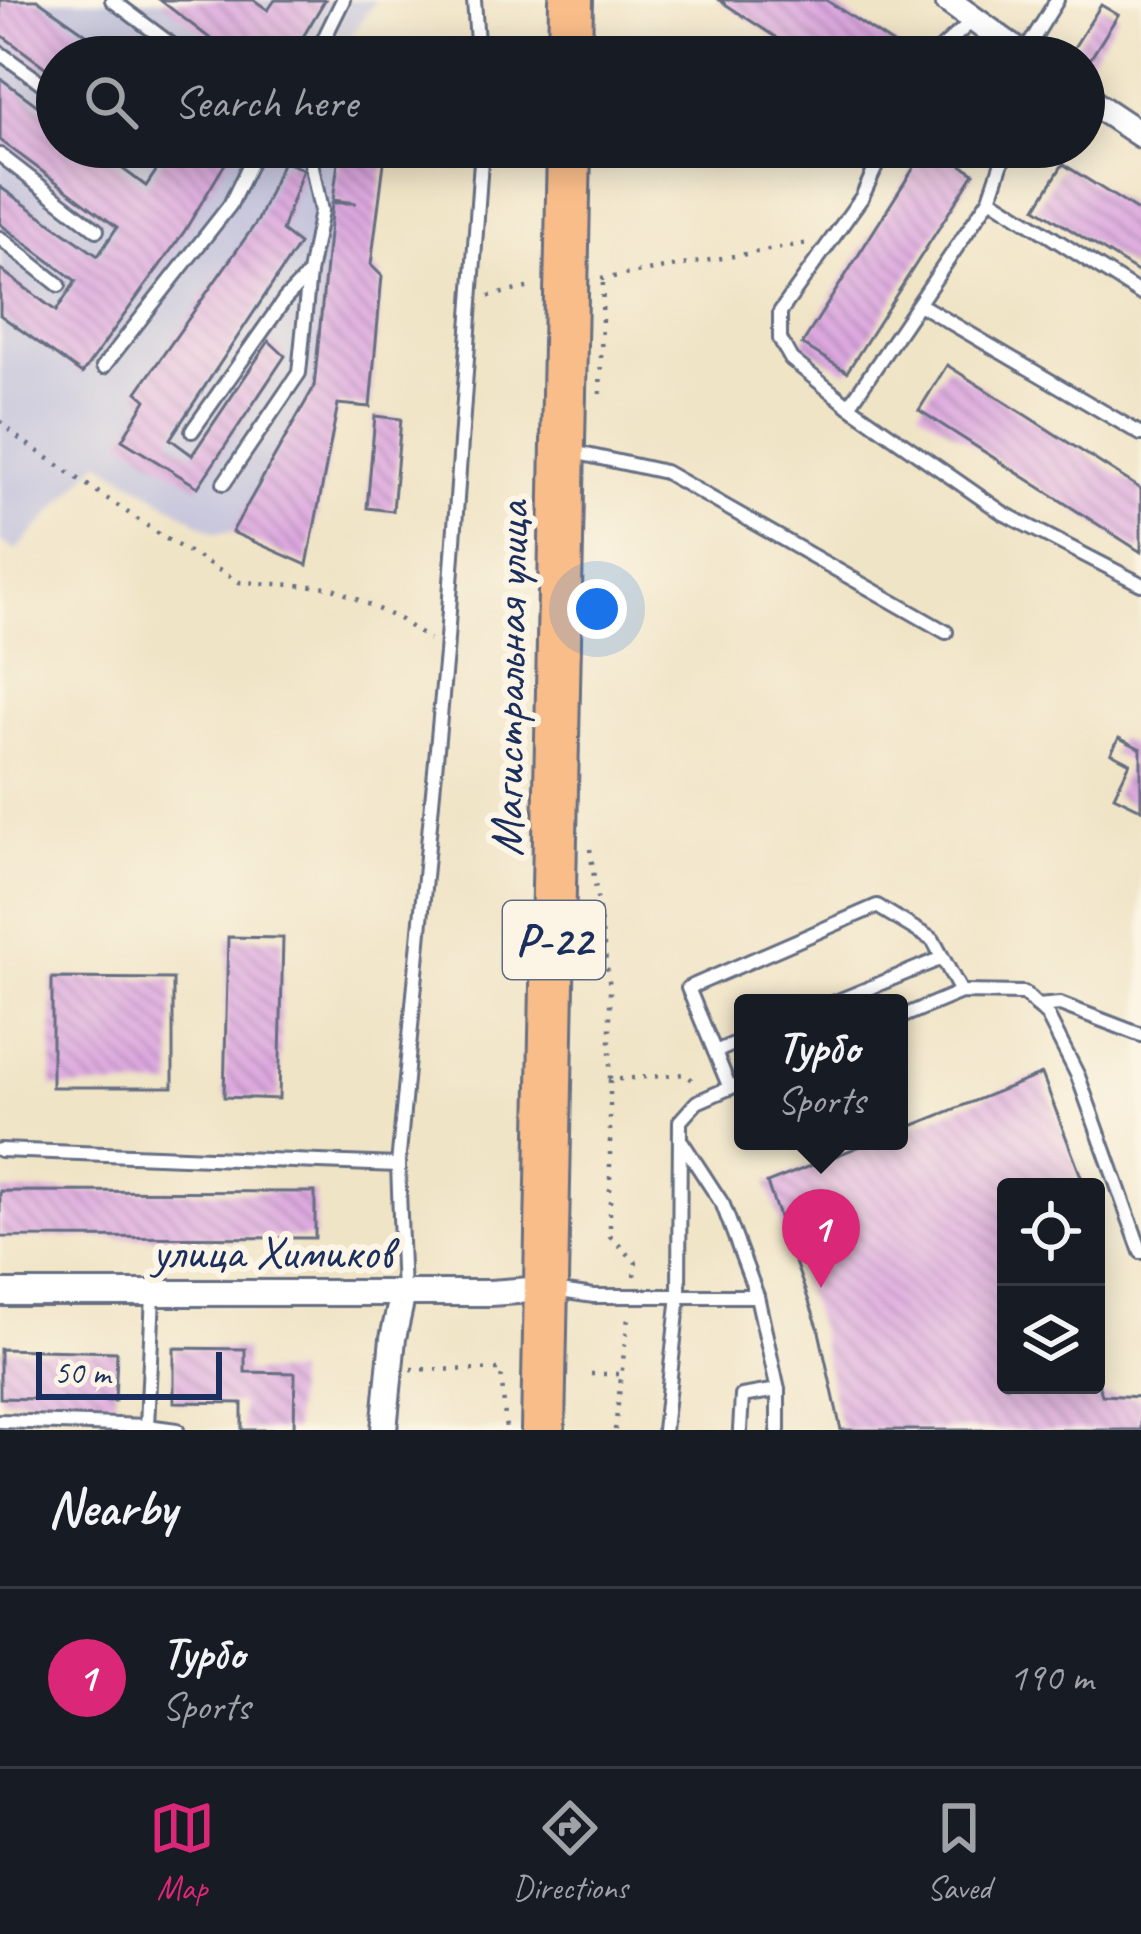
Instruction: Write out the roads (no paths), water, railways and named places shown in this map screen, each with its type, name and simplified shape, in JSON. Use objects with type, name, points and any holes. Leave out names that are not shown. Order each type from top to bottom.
[{"type":"highway","points":[[570,36],[571,0]]},
{"type":"highway","name":"Магистральная улица","points":[[542,1430],[582,454],[585,279],[572,168]]},
{"type":"street","points":[[947,0],[998,36]]},
{"type":"street","points":[[1105,111],[1141,135]]},
{"type":"street","name":"улица Химиков","points":[[0,1293],[545,1289]]},
{"type":"street","points":[[384,1430],[403,1293]]},
{"type":"lane","points":[[112,0],[160,36]]},
{"type":"lane","points":[[325,36],[343,0]]},
{"type":"lane","points":[[474,0],[477,36]]},
{"type":"lane","points":[[1036,36],[1057,0]]},
{"type":"lane","points":[[955,36],[975,18]]},
{"type":"lane","points":[[0,53],[36,79]]},
{"type":"lane","points":[[0,154],[97,230]]},
{"type":"lane","points":[[103,367],[230,205],[248,168]]},
{"type":"lane","points":[[224,483],[299,374],[321,211],[312,168]]},
{"type":"lane","points":[[403,1293],[398,1165],[446,653],[480,168]]},
{"type":"lane","points":[[875,168],[862,197],[780,312],[780,339],[791,359],[849,406],[1003,513],[1141,584]]},
{"type":"lane","points":[[849,406],[990,198],[1000,168]]},
{"type":"lane","points":[[990,198],[1141,294]]},
{"type":"lane","points":[[0,238],[59,285]]},
{"type":"lane","points":[[192,431],[285,299],[309,273]]},
{"type":"lane","points":[[919,304],[1141,434]]},
{"type":"lane","points":[[582,454],[665,472],[946,632]]},
{"type":"lane","points":[[734,1080],[715,1052],[688,988],[877,906],[933,940],[961,992]]},
{"type":"lane","points":[[855,994],[943,958]]},
{"type":"lane","points":[[908,1014],[961,992],[1024,993],[1047,1015],[1078,1076],[1141,1252]]},
{"type":"lane","points":[[1037,1006],[1060,1004],[1141,1035]]},
{"type":"lane","points":[[715,1052],[734,1044]]},
{"type":"lane","points":[[664,1430],[680,1295],[680,1121],[697,1102],[734,1086]]},
{"type":"lane","points":[[680,1139],[723,1205],[757,1296],[778,1390],[778,1430]]},
{"type":"lane","points":[[0,1150],[398,1165]]},
{"type":"lane","points":[[545,1289],[594,1297],[757,1296]]},
{"type":"lane","points":[[148,1426],[153,1295]]},
{"type":"lane","points":[[740,1430],[742,1396],[778,1390]]},
{"type":"lane","points":[[0,1420],[177,1430]]},
{"type":"place","name":"Турбо","points":[[821,1288]]}]
